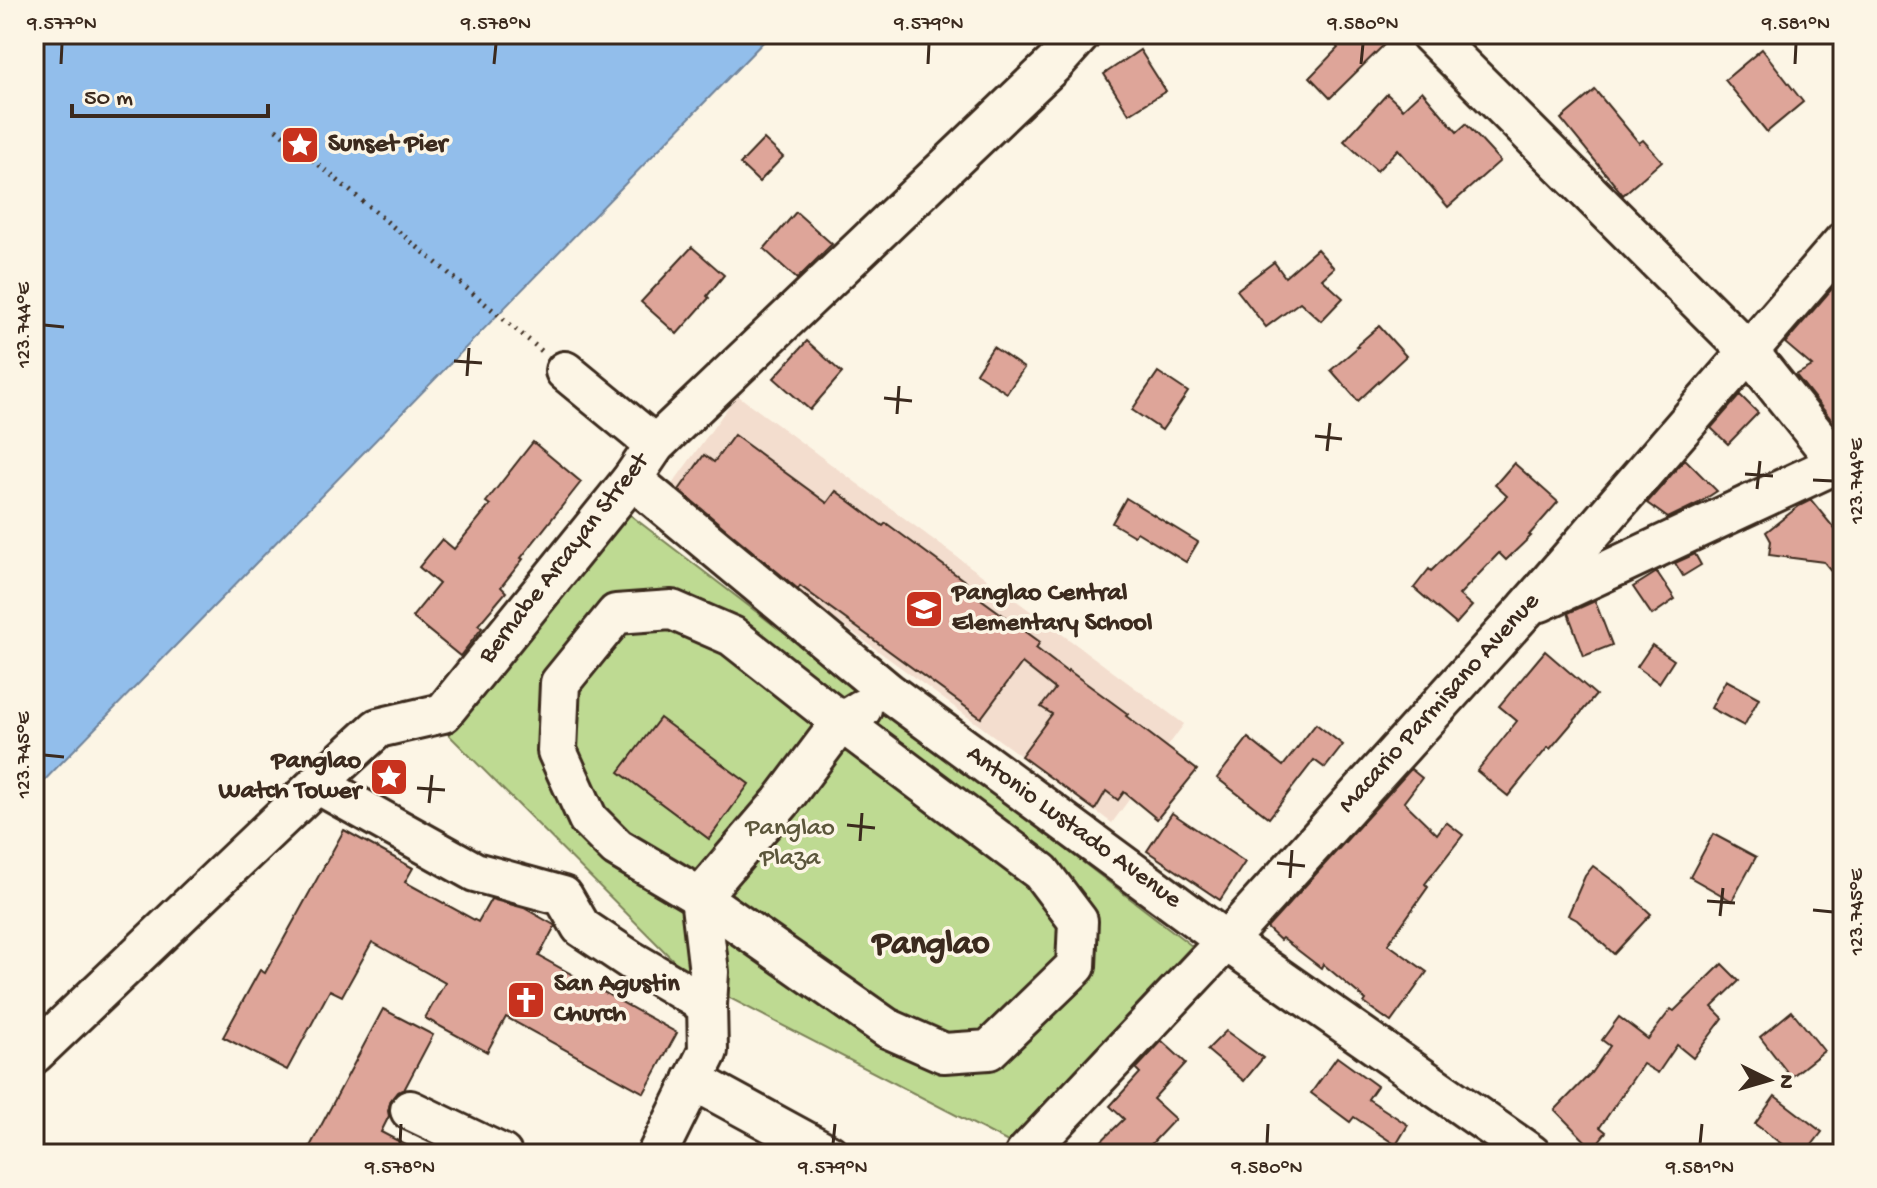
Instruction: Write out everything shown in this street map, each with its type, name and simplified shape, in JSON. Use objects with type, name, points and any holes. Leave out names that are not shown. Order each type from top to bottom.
[{"type":"street","name":"Bernabe Arcayan Street","points":[[34,1054],[378,728],[443,713],[632,479],[655,445],[1055,63],[1081,34]]},
{"type":"street","points":[[1430,34],[1749,352],[1837,453],[1526,609]]},
{"type":"street","name":"Macario Parmisano Avenue","points":[[1025,1154],[1226,941],[1526,609],[1843,242]]},
{"type":"street","points":[[565,371],[655,445]]},
{"type":"street","name":"Antonio Lustado Avenue","points":[[632,479],[888,692],[1226,941],[1531,1154]]},
{"type":"street","points":[[672,610],[732,636],[1041,872],[1078,921],[1076,966],[989,1050],[944,1053],[887,1028],[700,897],[617,848],[588,819],[557,751],[560,683],[616,614],[672,610]]},
{"type":"street","points":[[657,1154],[708,1051],[709,972],[700,897],[781,802],[841,722],[888,692]]},
{"type":"street","points":[[317,784],[475,872],[563,896],[581,927],[707,1005]]},
{"type":"street","points":[[693,1080],[829,1154]]},
{"type":"street","points":[[410,1110],[502,1154]]},
{"type":"path","points":[[276,129],[565,371]]},
{"type":"shaded area","name":"Panglao Central Elementary School","points":[[737,395],[1184,724],[1112,823],[665,494]]},
{"type":"green space","name":"Panglao Plaza","points":[[621,508],[1192,946],[1008,1142],[691,978],[438,724]]},
{"type":"water","points":[[34,34],[771,34],[34,791]]},
{"type":"building","points":[[1326,34],[1395,34],[1330,98],[1310,77],[1338,48]]},
{"type":"building","points":[[1762,49],[1803,102],[1767,132],[1725,80]]},
{"type":"building","points":[[1140,50],[1166,91],[1129,114],[1104,74]]},
{"type":"building","points":[[1595,90],[1639,143],[1643,140],[1662,161],[1623,195],[1561,119]]},
{"type":"building","points":[[1422,91],[1457,132],[1466,124],[1500,161],[1448,207],[1398,149],[1377,171],[1344,141],[1387,94],[1403,109]]},
{"type":"building","points":[[764,139],[783,157],[759,182],[740,164]]},
{"type":"building","points":[[796,212],[832,244],[797,279],[764,249]]},
{"type":"building","points":[[692,247],[724,275],[707,296],[709,298],[677,334],[641,302]]},
{"type":"building","points":[[1317,249],[1334,268],[1322,279],[1343,298],[1321,321],[1300,302],[1266,327],[1237,290],[1274,262],[1285,277]]},
{"type":"building","points":[[1843,276],[1843,419],[1835,424],[1796,375],[1812,366],[1785,343]]},
{"type":"building","points":[[1379,326],[1406,356],[1358,401],[1331,370]]},
{"type":"building","points":[[807,341],[842,373],[810,410],[774,378]]},
{"type":"building","points":[[993,347],[1024,368],[1007,393],[976,373]]},
{"type":"building","points":[[1158,372],[1188,392],[1162,430],[1132,410]]},
{"type":"building","points":[[1740,395],[1758,413],[1728,444],[1711,428]]},
{"type":"building","name":"Panglao Central Elementary School","points":[[734,435],[827,503],[836,491],[883,526],[886,523],[966,582],[963,586],[1040,642],[1036,648],[1128,714],[1126,716],[1197,770],[1157,819],[1124,792],[1118,800],[1106,791],[1095,810],[1021,756],[1052,714],[1041,707],[1055,689],[1022,663],[981,718],[800,586],[798,589],[679,490],[704,455],[714,462]]},
{"type":"building","points":[[533,442],[581,482],[521,558],[501,587],[506,592],[478,625],[482,628],[460,656],[412,617],[439,584],[419,567],[442,539],[454,549],[490,505],[486,502]]},
{"type":"building","points":[[1685,459],[1717,491],[1668,518],[1647,503]]},
{"type":"building","points":[[1514,463],[1558,502],[1531,536],[1506,560],[1499,553],[1459,595],[1472,606],[1456,624],[1414,588],[1429,569],[1431,571],[1507,496],[1495,485]]},
{"type":"building","points":[[1126,498],[1198,542],[1186,562],[1137,532],[1134,536],[1112,523]]},
{"type":"building","points":[[1811,500],[1843,539],[1843,585],[1824,562],[1769,555],[1771,541],[1766,532]]},
{"type":"building","points":[[1695,554],[1701,565],[1683,576],[1675,563]]},
{"type":"building","points":[[1657,572],[1675,599],[1652,615],[1633,587]]},
{"type":"building","points":[[1595,601],[1612,645],[1584,656],[1568,613]]},
{"type":"building","points":[[1652,645],[1674,660],[1659,683],[1637,667]]},
{"type":"building","points":[[1545,651],[1596,695],[1508,796],[1477,771],[1517,721],[1499,706]]},
{"type":"building","points":[[1726,680],[1759,698],[1744,726],[1711,708]]},
{"type":"building","points":[[660,718],[749,784],[709,839],[619,772]]},
{"type":"building","points":[[1316,724],[1343,745],[1325,768],[1314,760],[1269,818],[1217,778],[1248,738],[1283,766]]},
{"type":"building","points":[[1411,769],[1422,778],[1404,802],[1437,834],[1446,822],[1463,835],[1425,884],[1428,887],[1388,944],[1427,972],[1391,1022],[1364,1003],[1366,1000],[1323,964],[1321,968],[1267,928]]},
{"type":"building","points":[[1172,813],[1245,862],[1220,900],[1147,851]]},
{"type":"building","points":[[344,830],[413,868],[405,882],[478,922],[491,899],[524,908],[554,925],[539,956],[677,1033],[644,1093],[506,1017],[487,1052],[425,1018],[445,983],[372,942],[342,996],[330,990],[287,1070],[223,1037],[260,970],[265,973]]},
{"type":"building","points":[[1713,834],[1756,857],[1732,901],[1690,877]]},
{"type":"building","points":[[1593,866],[1651,914],[1614,954],[1568,915],[1585,876]]},
{"type":"building","points":[[1722,964],[1739,981],[1712,1007],[1723,1018],[1693,1058],[1677,1045],[1658,1073],[1643,1064],[1600,1127],[1606,1132],[1593,1149],[1555,1110],[1591,1073],[1610,1046],[1602,1040],[1619,1017],[1648,1039],[1671,1009],[1674,1011]]},
{"type":"building","points":[[383,1009],[433,1035],[404,1090],[397,1092],[391,1100],[389,1116],[381,1132],[423,1154],[306,1154]]},
{"type":"building","points":[[1792,1011],[1824,1051],[1791,1077],[1760,1037]]},
{"type":"building","points":[[1226,1031],[1263,1058],[1244,1081],[1207,1050]]},
{"type":"building","points":[[1162,1041],[1186,1063],[1153,1099],[1175,1119],[1142,1154],[1088,1154],[1124,1119],[1110,1106],[1140,1073],[1136,1069]]},
{"type":"building","points":[[1337,1057],[1377,1086],[1368,1099],[1408,1125],[1396,1145],[1354,1117],[1350,1122],[1311,1093]]},
{"type":"building","points":[[1775,1096],[1822,1132],[1805,1154],[1795,1154],[1755,1124]]},
{"type":"place","name":"Sunset Pier","points":[[300,145]]},
{"type":"place","name":"Panglao Central Elementary School","points":[[924,609]]},
{"type":"place","name":"Panglao Watch Tower","points":[[389,777]]},
{"type":"place","name":"San Agustin Church","points":[[526,1000]]},
{"type":"district","name":"Panglao","points":[[931,946]]}]
